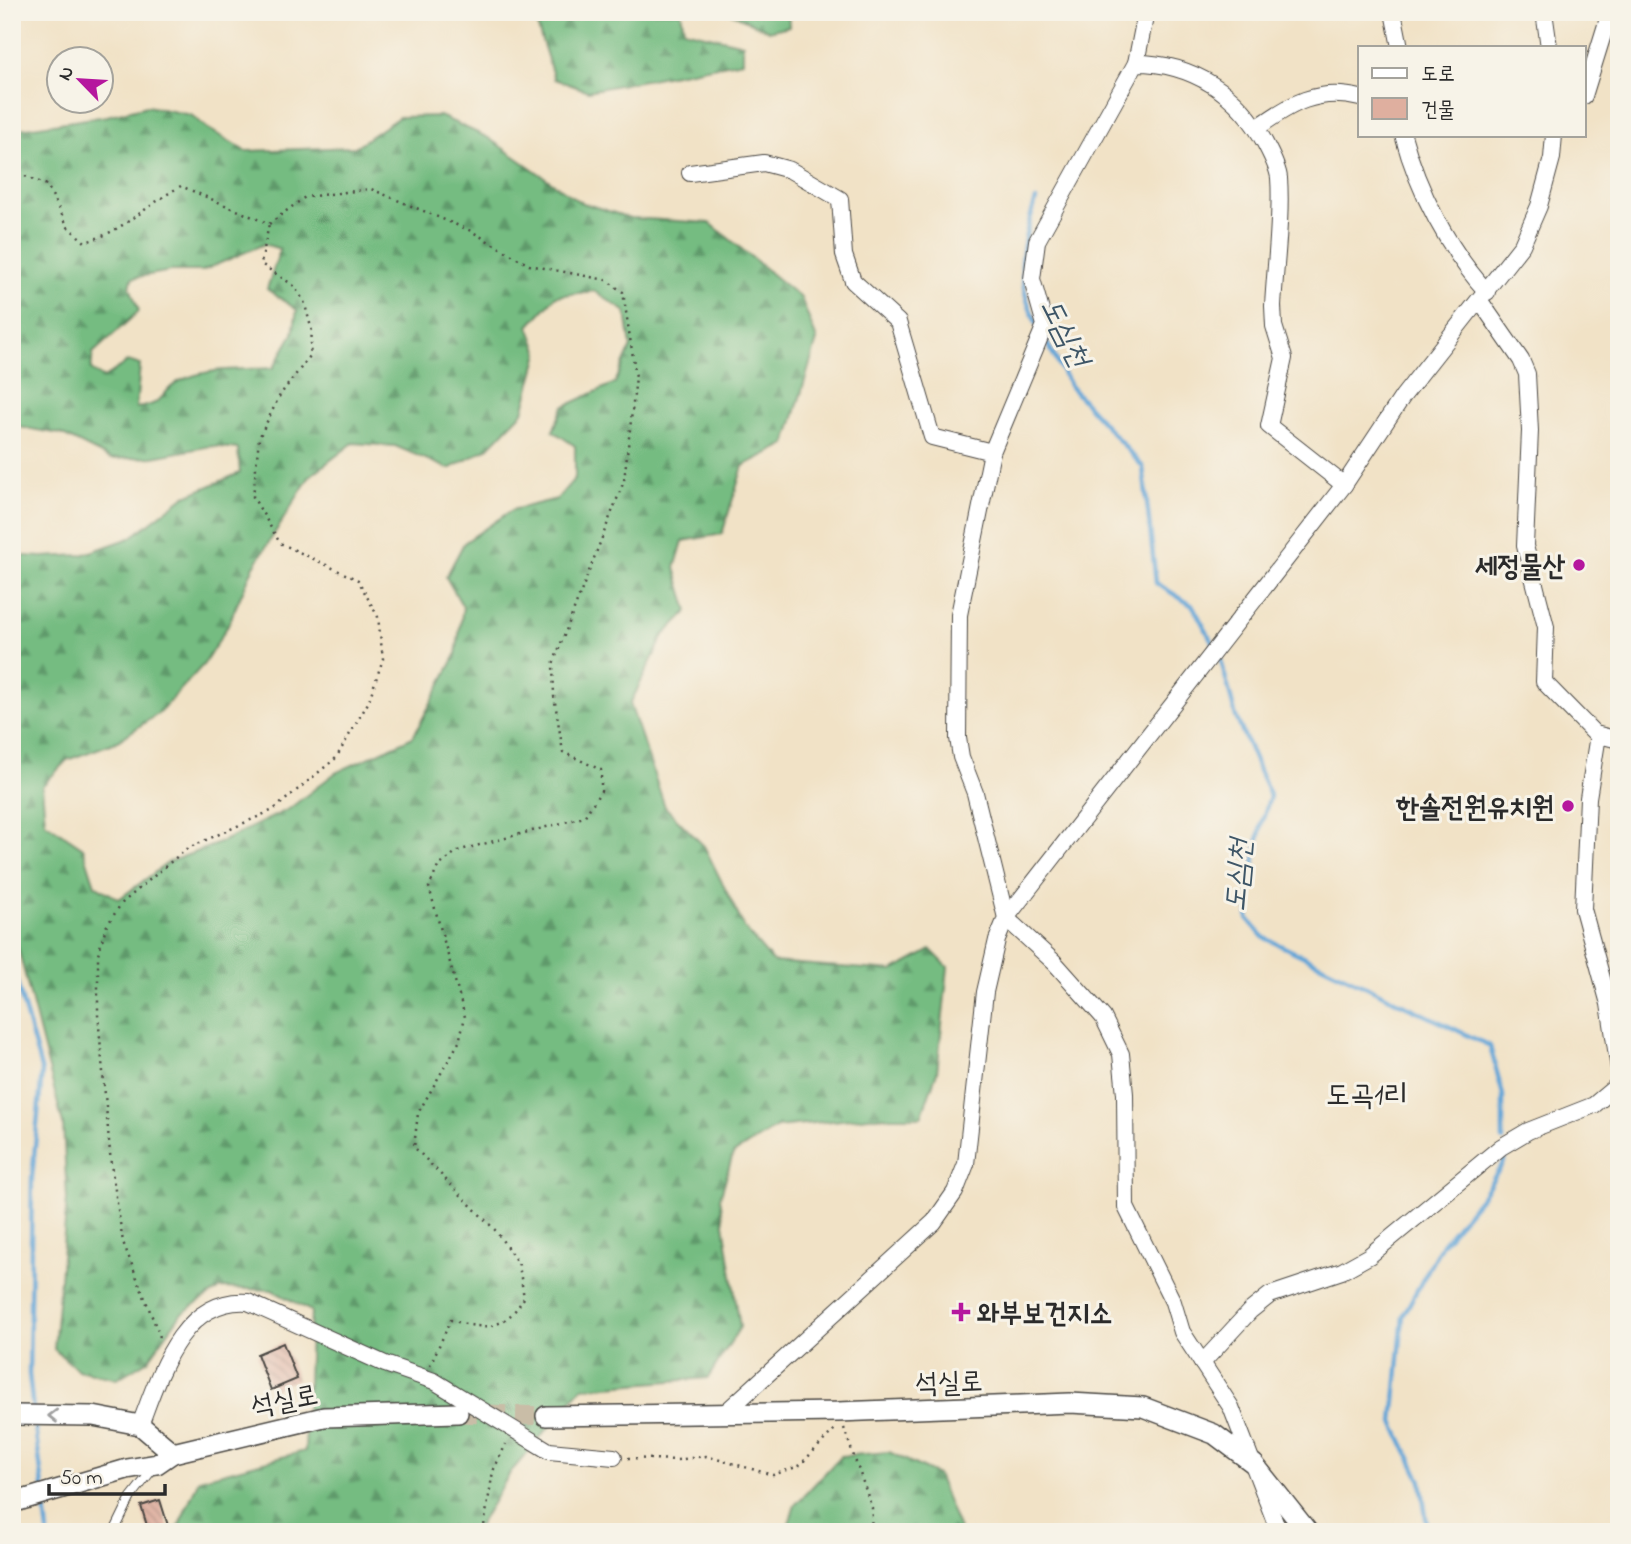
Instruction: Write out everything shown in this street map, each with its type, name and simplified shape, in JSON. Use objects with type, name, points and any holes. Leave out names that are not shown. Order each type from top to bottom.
[{"type":"street","points":[[1146,12],[1136,63],[1037,241],[1032,279],[1045,325],[992,452],[959,615],[958,738],[961,757],[975,793],[1006,918],[1054,962],[1103,1017],[1121,1054],[1125,1094],[1126,1207],[1173,1302],[1182,1332],[1231,1407],[1279,1532]]},
{"type":"street","points":[[1393,12],[1400,46]]},
{"type":"street","points":[[1544,12],[1549,46]]},
{"type":"street","points":[[1586,89],[1609,12]]},
{"type":"street","points":[[1136,63],[1160,63],[1221,87],[1257,128],[1279,176],[1273,306],[1274,326],[1284,358],[1269,426],[1344,485]]},
{"type":"street","points":[[1257,128],[1292,103],[1314,95],[1343,94],[1358,98]]},
{"type":"street","points":[[1404,136],[1438,221],[1527,374],[1530,431],[1525,546],[1546,626],[1544,682],[1598,735],[1619,740]]},
{"type":"street","points":[[725,1413],[934,1222],[955,1192],[966,1164],[985,992],[997,940],[1006,918],[1344,485],[1404,397],[1522,245],[1539,206],[1556,138]]},
{"type":"street","points":[[690,173],[764,163],[790,170],[840,199],[844,255],[853,281],[898,321],[932,437],[992,452]]},
{"type":"street","points":[[1598,735],[1588,798],[1583,909],[1609,1004],[1619,1069]]},
{"type":"street","points":[[1202,1363],[1250,1311],[1270,1295],[1342,1271],[1369,1256],[1501,1147],[1528,1132],[1594,1105],[1619,1084]]},
{"type":"street","points":[[140,1425],[169,1354],[184,1333],[205,1312],[228,1300],[248,1302],[385,1364],[424,1378],[467,1399],[549,1451],[614,1457]]},
{"type":"street","name":"석실로","points":[[546,1416],[838,1412],[1070,1404],[1143,1407],[1214,1434],[1254,1464],[1308,1532]]},
{"type":"street","name":"석실로","points":[[12,1503],[127,1469],[156,1464],[173,1452],[324,1417],[458,1413]]},
{"type":"street","points":[[12,1415],[93,1416],[140,1425],[173,1452]]},
{"type":"lane","points":[[114,1532],[131,1497],[156,1464]]},
{"type":"path","points":[[12,171],[47,185],[68,228],[85,242],[108,236],[154,201],[181,186],[269,224]]},
{"type":"path","points":[[169,1354],[148,1312],[121,1229],[111,1164],[99,1016],[98,954],[106,927],[121,904],[187,849],[273,810],[336,758],[368,704],[383,659],[378,617],[358,580],[280,543],[253,498],[259,438],[280,395],[310,356],[312,331],[304,301],[293,285],[261,264],[269,224],[305,197],[371,189],[471,231],[529,265],[606,280],[623,292],[636,377],[624,481],[553,664],[554,696],[564,752],[601,770],[601,792],[584,817],[457,851],[438,867],[429,887],[465,1017],[459,1042],[418,1113],[414,1147],[496,1231],[519,1265],[524,1298],[513,1316],[496,1326],[472,1327],[451,1320],[424,1378]]},
{"type":"path","points":[[614,1457],[677,1460],[706,1456],[774,1475],[799,1466],[835,1430],[838,1412]]},
{"type":"path","points":[[838,1412],[872,1508],[871,1532]]},
{"type":"path","points":[[483,1532],[493,1471],[513,1428]]},
{"type":"green space","points":[[533,12],[681,12],[684,30],[743,44],[743,61],[588,91],[554,79]]},
{"type":"green space","points":[[729,12],[788,12],[789,26],[769,31]]},
{"type":"green space","points":[[147,106],[191,115],[207,128],[246,151],[355,147],[399,117],[440,116],[487,137],[580,202],[630,218],[710,223],[801,298],[817,340],[786,444],[743,466],[722,534],[683,541],[675,568],[688,611],[664,635],[630,704],[665,807],[704,846],[745,929],[773,962],[893,971],[931,950],[948,967],[937,1072],[921,1117],[869,1117],[777,1127],[733,1154],[720,1198],[740,1327],[708,1378],[582,1388],[510,1473],[475,1532],[176,1532],[199,1479],[305,1451],[311,1311],[272,1290],[221,1288],[181,1314],[148,1360],[117,1379],[78,1370],[54,1349],[67,1199],[63,1124],[14,932],[12,555],[82,555],[130,538],[185,496],[240,473],[238,449],[211,446],[153,457],[111,459],[61,434],[12,426],[12,130],[116,116],[116,114]],"holes":[[[264,244],[280,249],[267,289],[297,310],[293,334],[273,368],[201,373],[173,385],[153,404],[136,408],[140,365],[128,361],[104,378],[91,370],[93,353],[139,311],[130,287],[132,278],[171,271],[202,271]],[[594,291],[626,312],[631,347],[615,383],[563,407],[553,431],[575,446],[575,478],[557,499],[512,510],[464,543],[446,577],[463,607],[456,655],[413,737],[335,773],[289,809],[217,844],[169,862],[119,899],[95,885],[83,848],[45,822],[42,786],[67,760],[116,742],[159,713],[204,664],[227,627],[253,568],[310,476],[353,443],[395,446],[449,469],[487,449],[523,412],[539,353],[529,326],[556,296]]]},
{"type":"green space","points":[[889,1452],[937,1475],[960,1532],[786,1532],[795,1505],[841,1456]]},
{"type":"building","points":[[283,1343],[297,1379],[271,1390],[257,1354]]},
{"type":"building","points":[[160,1500],[170,1532],[149,1532],[141,1506]]},
{"type":"waterway","name":"도심천","points":[[1036,200],[1026,233],[1022,264],[1025,294],[1038,326]]},
{"type":"waterway","name":"도심천","points":[[1044,337],[1070,386],[1143,467],[1156,583],[1193,606],[1214,645]]},
{"type":"waterway","name":"도심천","points":[[1219,653],[1236,717],[1270,796],[1261,825],[1249,890],[1248,919],[1263,937],[1490,1046],[1503,1095],[1503,1140]]},
{"type":"waterway","points":[[12,965],[42,1072],[32,1178],[29,1374],[33,1410]]},
{"type":"waterway","name":"도심천","points":[[1428,1532],[1421,1481],[1393,1422],[1403,1316],[1442,1244],[1482,1196],[1504,1162],[1504,1149]]},
{"type":"waterway","points":[[34,1419],[43,1487]]},
{"type":"waterway","points":[[44,1499],[48,1532]]},
{"type":"tunnel","points":[[458,1413],[546,1416]]},
{"type":"place","name":"세정물산","points":[[1579,565]]},
{"type":"place","name":"한솔전원유치원","points":[[1568,806]]},
{"type":"place","name":"와부보건지소","points":[[961,1312]]},
{"type":"district","name":"도곡1리","points":[[1367,1094]]}]
